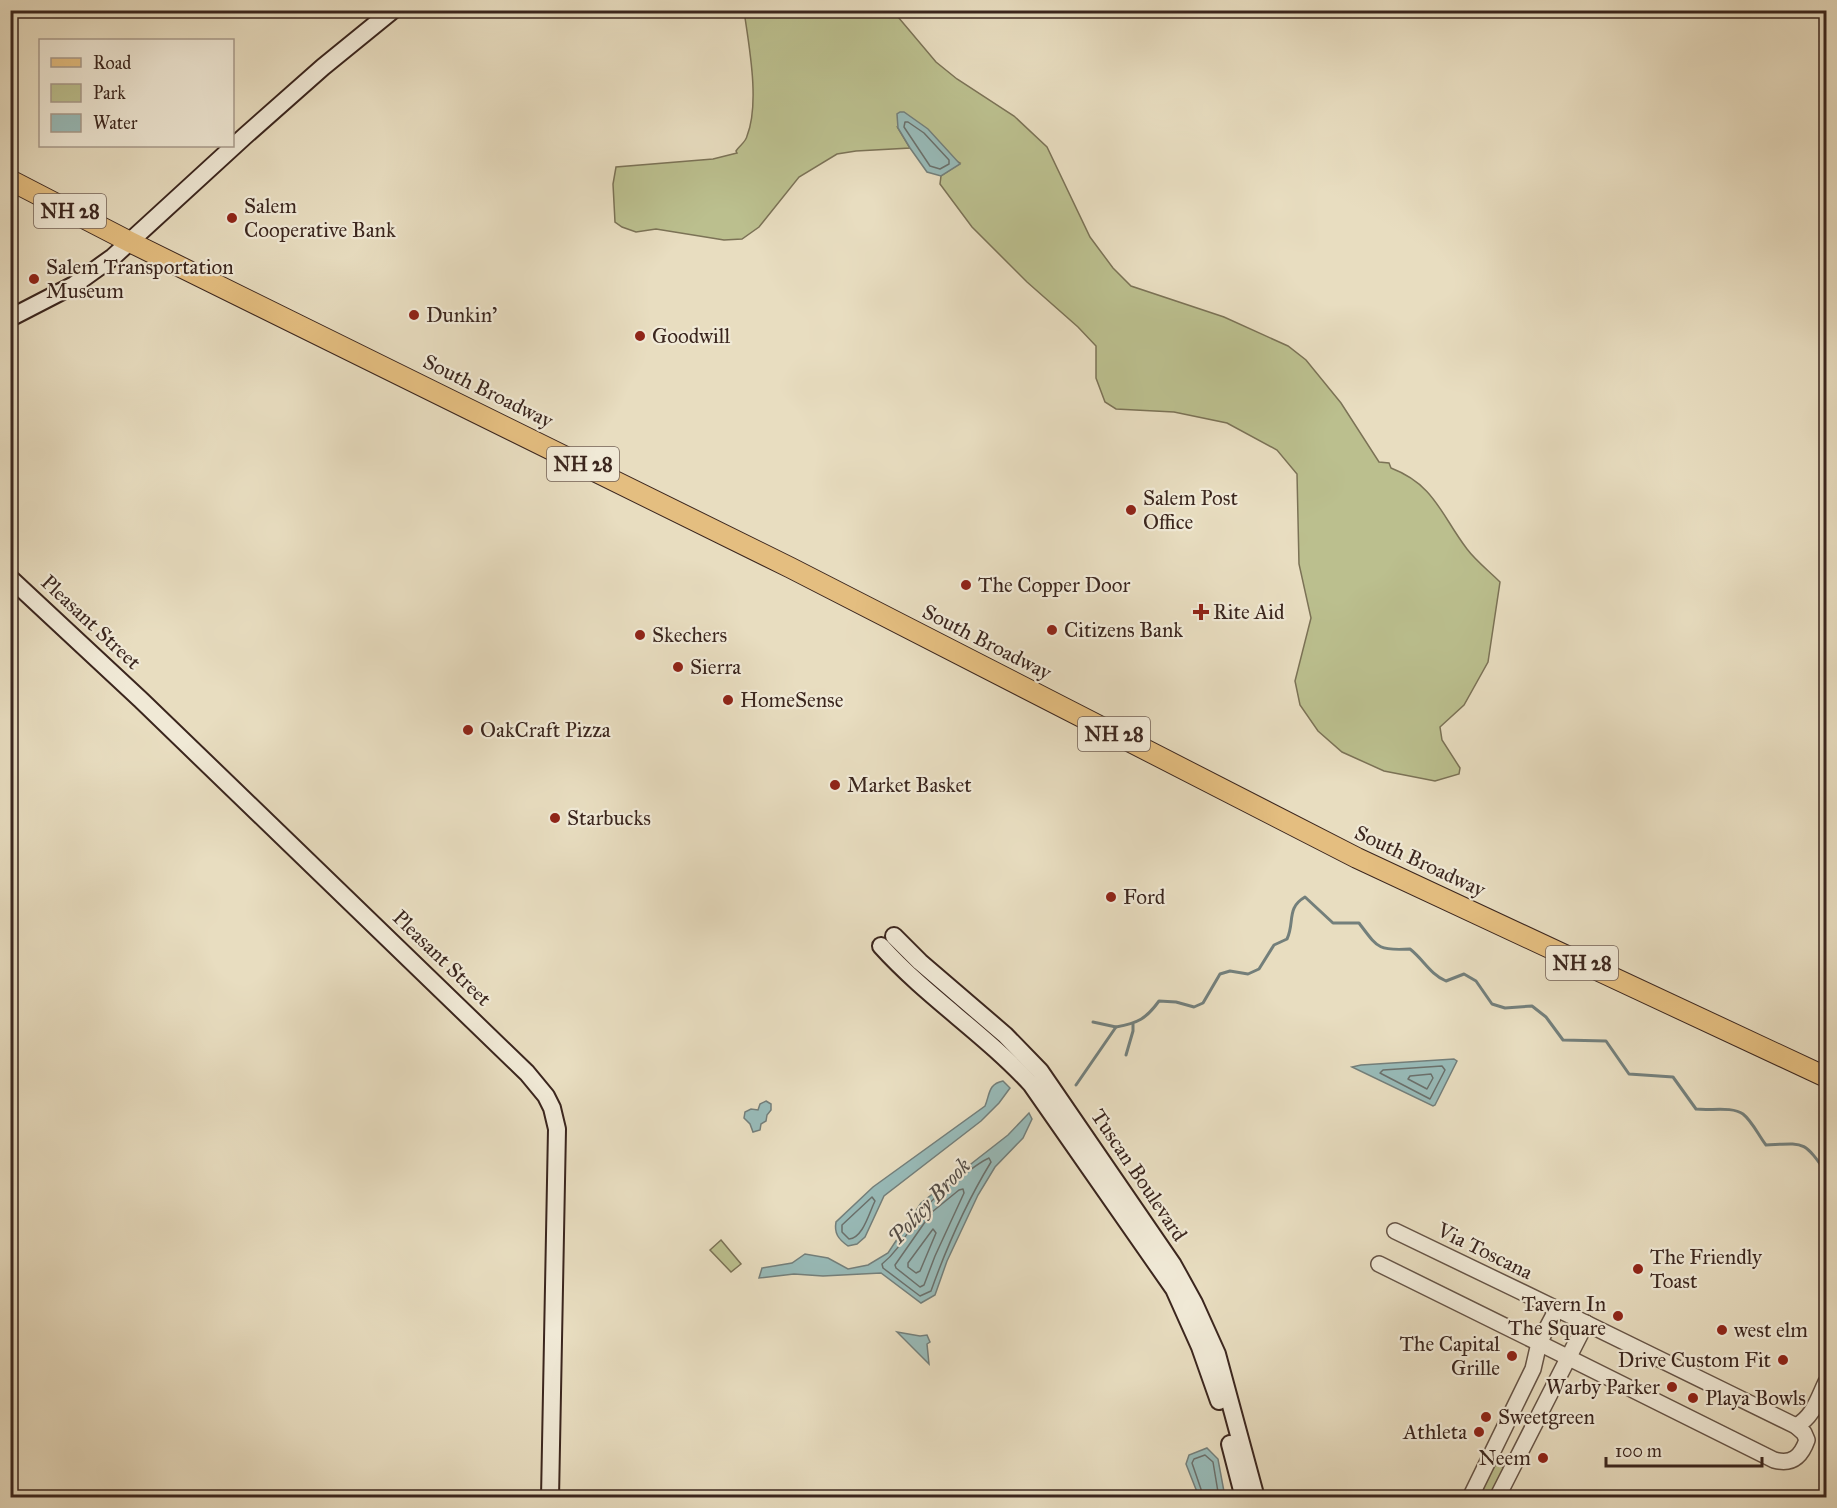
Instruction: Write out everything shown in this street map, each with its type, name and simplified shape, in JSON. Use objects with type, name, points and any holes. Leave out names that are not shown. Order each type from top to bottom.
[{"type":"main road","points":[[234,146],[393,10]]},
{"type":"main road","points":[[10,318],[74,285],[102,266],[233,147]]},
{"type":"main road","name":"NH 28","points":[[10,180],[130,242]]},
{"type":"main road","name":"South Broadway","points":[[130,242],[791,568],[1357,858],[1827,1077]]},
{"type":"main road","name":"Pleasant Street","points":[[10,578],[141,700],[450,997],[546,1096],[552,1108],[557,1129],[550,1497]]},
{"type":"main road","name":"Tuscan Boulevard","points":[[1244,1497],[1212,1378],[1174,1289],[1031,1084],[1015,1066],[907,972],[888,941],[920,962],[1005,1035],[1040,1071],[1173,1265],[1194,1303],[1217,1354],[1256,1497]]},
{"type":"street","name":"Via Toscana","points":[[1395,1231],[1796,1426],[1804,1433],[1807,1440]]},
{"type":"street","points":[[1379,1264],[1773,1460],[1793,1461],[1804,1449],[1827,1404]]},
{"type":"street","points":[[1470,1497],[1533,1369],[1539,1343],[1557,1309]]},
{"type":"street","points":[[1497,1497],[1586,1323]]},
{"type":"street","points":[[1796,1426],[1812,1413],[1827,1382]]},
{"type":"green space","points":[[744,11],[893,11],[936,62],[957,79],[1014,116],[1047,147],[1090,237],[1113,268],[1131,286],[1224,317],[1288,346],[1306,360],[1341,403],[1379,462],[1389,463],[1391,468],[1406,475],[1428,492],[1478,562],[1500,582],[1488,662],[1464,705],[1440,727],[1442,740],[1460,768],[1459,774],[1435,781],[1384,771],[1342,752],[1318,731],[1300,705],[1295,681],[1311,618],[1299,564],[1297,474],[1277,450],[1227,423],[1174,412],[1116,409],[1105,402],[1096,378],[1096,346],[972,227],[940,184],[941,176],[960,163],[898,128],[910,148],[837,154],[799,177],[759,227],[742,239],[724,240],[656,229],[636,232],[615,222],[613,184],[616,167],[713,159],[737,153],[736,151],[745,140],[751,123],[753,91],[751,57]]},
{"type":"green space","points":[[721,1240],[741,1264],[731,1272],[710,1250]]},
{"type":"green space","points":[[1494,1463],[1505,1468],[1490,1497],[1479,1494]]},
{"type":"water","points":[[904,112],[928,129],[960,164],[941,176],[927,172],[898,128],[897,114]]},
{"type":"water","points":[[1454,1059],[1457,1061],[1433,1106],[1352,1067],[1361,1065]]},
{"type":"water","points":[[1003,1081],[1010,1088],[981,1121],[884,1196],[865,1237],[857,1244],[848,1246],[842,1241],[836,1233],[836,1222],[873,1187],[985,1106],[992,1087]]},
{"type":"water","points":[[766,1101],[771,1104],[771,1110],[766,1121],[761,1124],[760,1130],[753,1132],[750,1124],[744,1118],[745,1112],[751,1109],[758,1110],[760,1104]]},
{"type":"water","points":[[1029,1113],[1032,1119],[1023,1138],[995,1167],[978,1195],[947,1261],[935,1295],[921,1303],[881,1273],[823,1276],[794,1274],[759,1278],[762,1268],[792,1263],[805,1254],[828,1258],[848,1269],[868,1265],[888,1253],[921,1203],[1008,1135]]},
{"type":"water","points":[[897,1332],[927,1335],[930,1342],[927,1344],[929,1364]]},
{"type":"water","points":[[1207,1448],[1218,1459],[1225,1497],[1199,1497],[1186,1464],[1189,1455]]},
{"type":"waterway","name":"Policy Brook","points":[[1076,1085],[1116,1027],[1141,1019],[1159,1001],[1176,1002],[1194,1007],[1203,1003],[1220,974],[1230,971],[1248,974],[1259,969],[1274,945],[1287,939],[1295,906],[1305,897],[1333,923],[1359,923],[1370,938],[1380,946],[1391,949],[1410,949],[1436,975],[1446,981],[1464,974],[1476,981],[1492,1004],[1505,1008],[1532,1006],[1546,1017],[1563,1040],[1606,1041],[1629,1074],[1673,1077],[1696,1109],[1727,1109],[1743,1114],[1766,1145],[1796,1144],[1802,1146],[1812,1154],[1826,1172]]},
{"type":"waterway","points":[[1093,1022],[1116,1027]]},
{"type":"waterway","points":[[1126,1055],[1133,1024]]},
{"type":"place","name":"Salem Cooperative Bank","points":[[232,218]]},
{"type":"place","name":"Salem Transportation Museum","points":[[34,279]]},
{"type":"place","name":"Dunkin'","points":[[414,315]]},
{"type":"place","name":"Goodwill","points":[[640,336]]},
{"type":"place","name":"Salem Post Office","points":[[1131,510]]},
{"type":"place","name":"The Copper Door","points":[[966,585]]},
{"type":"place","name":"Rite Aid","points":[[1201,612]]},
{"type":"place","name":"Citizens Bank","points":[[1052,630]]},
{"type":"place","name":"Skechers","points":[[640,635]]},
{"type":"place","name":"Sierra","points":[[678,667]]},
{"type":"place","name":"HomeSense","points":[[728,700]]},
{"type":"place","name":"OakCraft Pizza","points":[[468,730]]},
{"type":"place","name":"Market Basket","points":[[835,785]]},
{"type":"place","name":"Starbucks","points":[[555,818]]},
{"type":"place","name":"Ford","points":[[1111,897]]},
{"type":"place","name":"The Friendly Toast","points":[[1638,1269]]},
{"type":"place","name":"Tavern In The Square","points":[[1618,1316]]},
{"type":"place","name":"west elm","points":[[1722,1330]]},
{"type":"place","name":"The Capital Grille","points":[[1512,1356]]},
{"type":"place","name":"Drive Custom Fit","points":[[1783,1360]]},
{"type":"place","name":"Warby Parker","points":[[1672,1387]]},
{"type":"place","name":"Playa Bowls","points":[[1693,1398]]},
{"type":"place","name":"Sweetgreen","points":[[1486,1417]]},
{"type":"place","name":"Athleta","points":[[1479,1432]]},
{"type":"place","name":"Neem","points":[[1543,1458]]}]
